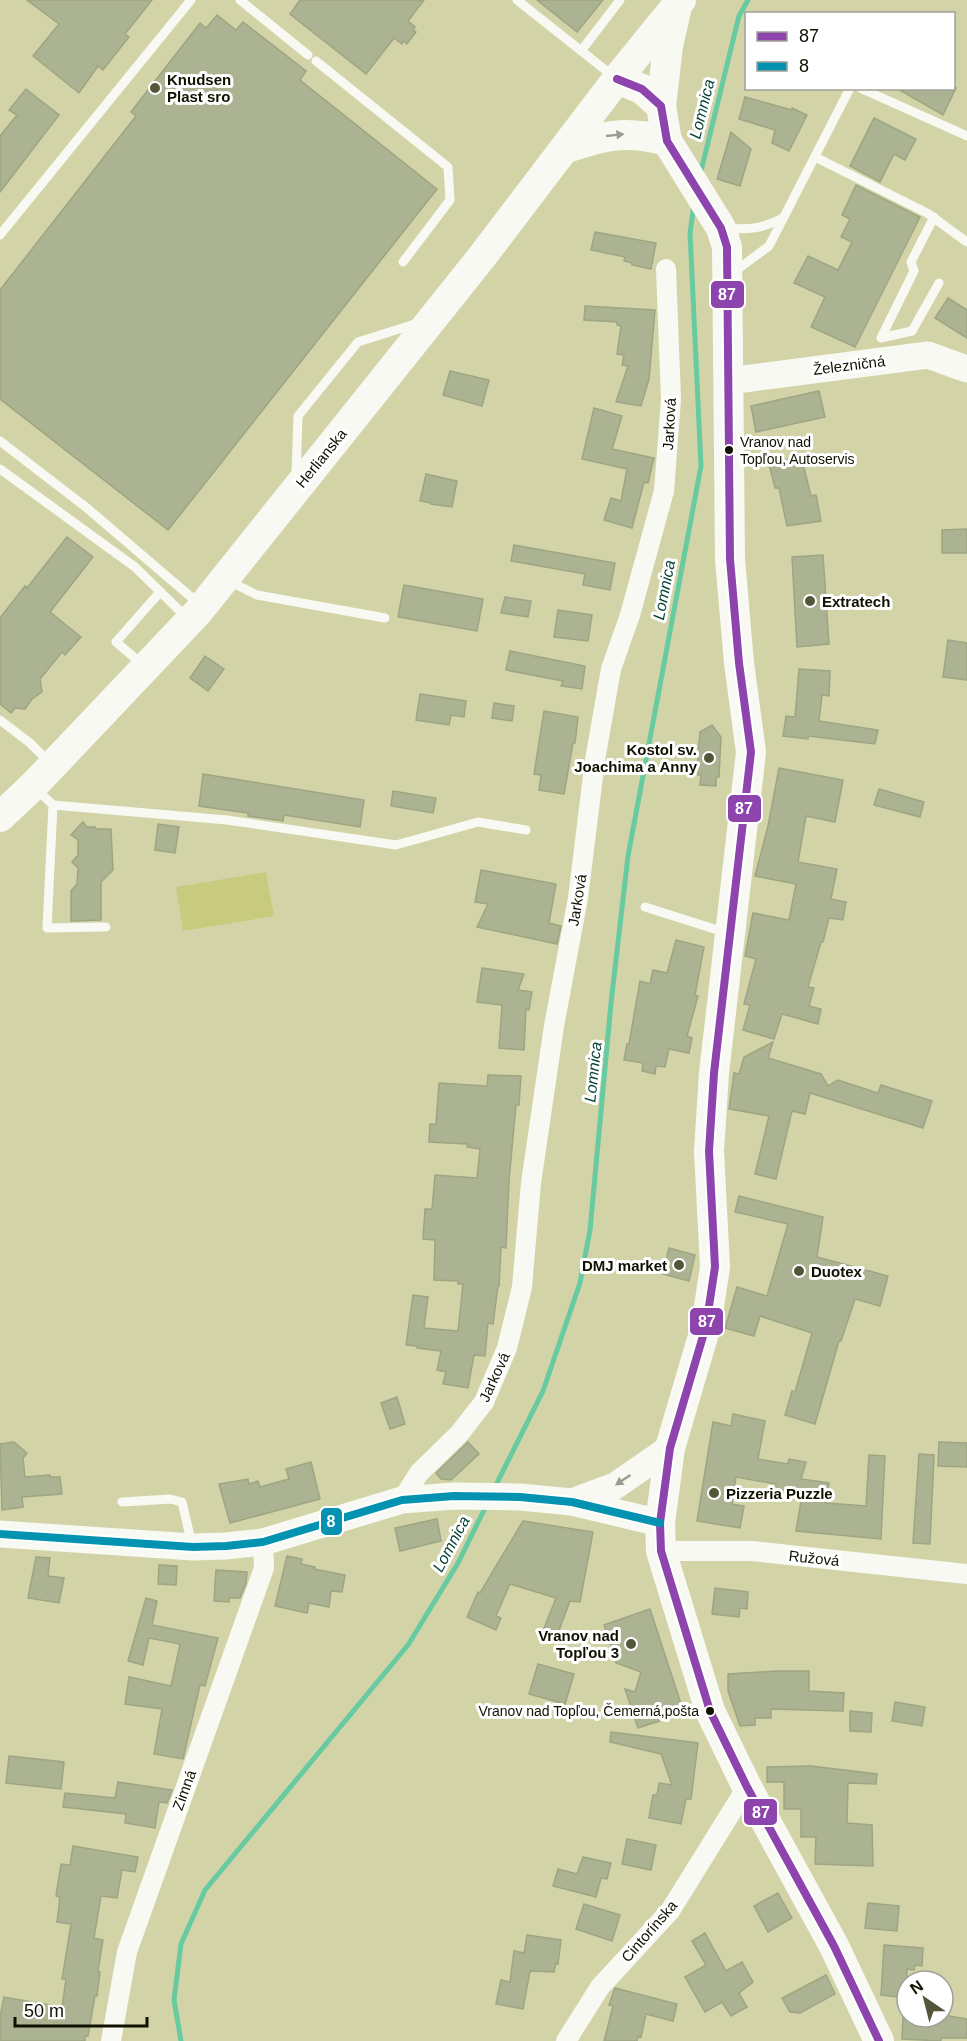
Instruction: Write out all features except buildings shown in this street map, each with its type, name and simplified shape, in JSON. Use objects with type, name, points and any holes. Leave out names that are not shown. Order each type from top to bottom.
[{"type":"main road","name":"Herlianska","points":[[0,817],[46,786],[146,667],[196,614],[433,318],[679,2]]},
{"type":"main road","points":[[667,141],[661,106],[668,46],[679,2]]},
{"type":"main road","points":[[617,79],[642,89],[661,106]]},
{"type":"main road","points":[[617,79],[631,103],[652,130],[667,141],[721,228],[727,247],[730,559],[739,663],[751,752],[714,1073],[709,1151],[715,1267],[706,1326],[670,1448],[660,1537],[710,1711],[747,1787],[834,1946],[879,2041]]},
{"type":"main road","points":[[564,149],[616,134],[642,135],[667,141]]},
{"type":"main road","name":"Železničná","points":[[729,381],[928,355],[967,369]]},
{"type":"main road","points":[[572,1502],[615,1486],[670,1448]]},
{"type":"main road","points":[[0,1534],[193,1547],[226,1546],[263,1542],[402,1500],[454,1496],[520,1497],[572,1502],[660,1537]]},
{"type":"street","name":"Jarková","points":[[402,1500],[419,1473],[459,1434],[483,1402],[507,1348],[522,1287],[531,1183],[554,1026],[578,898],[595,760],[611,669],[630,615],[664,491],[671,399],[666,269]]},
{"type":"street","name":"Ružová","points":[[660,1537],[752,1551],[967,1574]]},
{"type":"street","name":"Zimná","points":[[111,2041],[127,1952],[264,1568],[263,1542]]},
{"type":"street","name":"Cintorínska","points":[[566,2041],[600,1987],[670,1911],[747,1787]]},
{"type":"lane","points":[[0,235],[191,0]]},
{"type":"lane","points":[[240,0],[308,55]]},
{"type":"lane","points":[[517,0],[617,79]]},
{"type":"lane","points":[[581,51],[620,0]]},
{"type":"lane","points":[[316,61],[448,167],[450,200],[403,262]]},
{"type":"lane","points":[[727,276],[770,246],[849,90]]},
{"type":"lane","points":[[864,90],[967,136]]},
{"type":"lane","points":[[815,157],[934,218],[967,242]]},
{"type":"lane","points":[[721,228],[764,227],[783,218]]},
{"type":"lane","points":[[934,218],[911,262],[914,271],[881,338],[912,331],[939,283]]},
{"type":"lane","points":[[296,489],[298,416],[358,342],[433,318]]},
{"type":"lane","points":[[0,441],[87,508],[196,614]]},
{"type":"lane","points":[[0,470],[135,567],[160,592],[196,614]]},
{"type":"lane","points":[[224,579],[257,595],[385,618]]},
{"type":"lane","points":[[146,667],[116,642],[160,592]]},
{"type":"lane","points":[[0,720],[30,743],[46,786],[47,928],[106,927]]},
{"type":"lane","points":[[46,786],[227,820],[396,845],[478,822],[526,830]]},
{"type":"lane","points":[[645,907],[729,934]]},
{"type":"lane","points":[[122,1502],[171,1499],[182,1502],[193,1547]]},
{"type":"green space","points":[[266,872],[274,916],[183,931],[176,887]]},
{"type":"waterway","name":"Lomnica","points":[[700,175],[739,16],[748,0]]},
{"type":"waterway","name":"Lomnica","points":[[495,1487],[543,1391],[580,1283],[590,1230],[611,1003],[628,856],[701,466],[690,233],[694,204]]},
{"type":"waterway","name":"Lomnica","points":[[181,2041],[174,2000],[181,1944],[205,1890],[408,1645],[458,1563],[487,1504]]},
{"type":"transit line","name":"87","points":[[617,79],[642,89],[661,106],[667,141],[721,228],[727,247],[730,559],[739,663],[751,752],[714,1073],[709,1151],[715,1267],[706,1326],[670,1448],[660,1523],[661,1551],[710,1711],[747,1787],[834,1946],[879,2041]]},
{"type":"transit line","name":"8","points":[[0,1534],[193,1547],[226,1546],[263,1542],[402,1500],[454,1496],[520,1497],[572,1502],[660,1523]]},
{"type":"place","name":"Knudsen Plast sro","points":[[155,88]]},
{"type":"place","name":"Vranov nad Topľou, Autoservis","points":[[729,450]]},
{"type":"place","name":"Extratech","points":[[810,601]]},
{"type":"place","name":"Kostol sv. Joachima a Anny","points":[[709,758]]},
{"type":"place","name":"DMJ market","points":[[679,1265]]},
{"type":"place","name":"Duotex","points":[[799,1271]]},
{"type":"place","name":"Pizzeria Puzzle","points":[[714,1493]]},
{"type":"place","name":"Vranov nad Topľou 3","points":[[631,1644]]},
{"type":"place","name":"Vranov nad Topľou, Čemerná,pošta","points":[[710,1711]]}]
